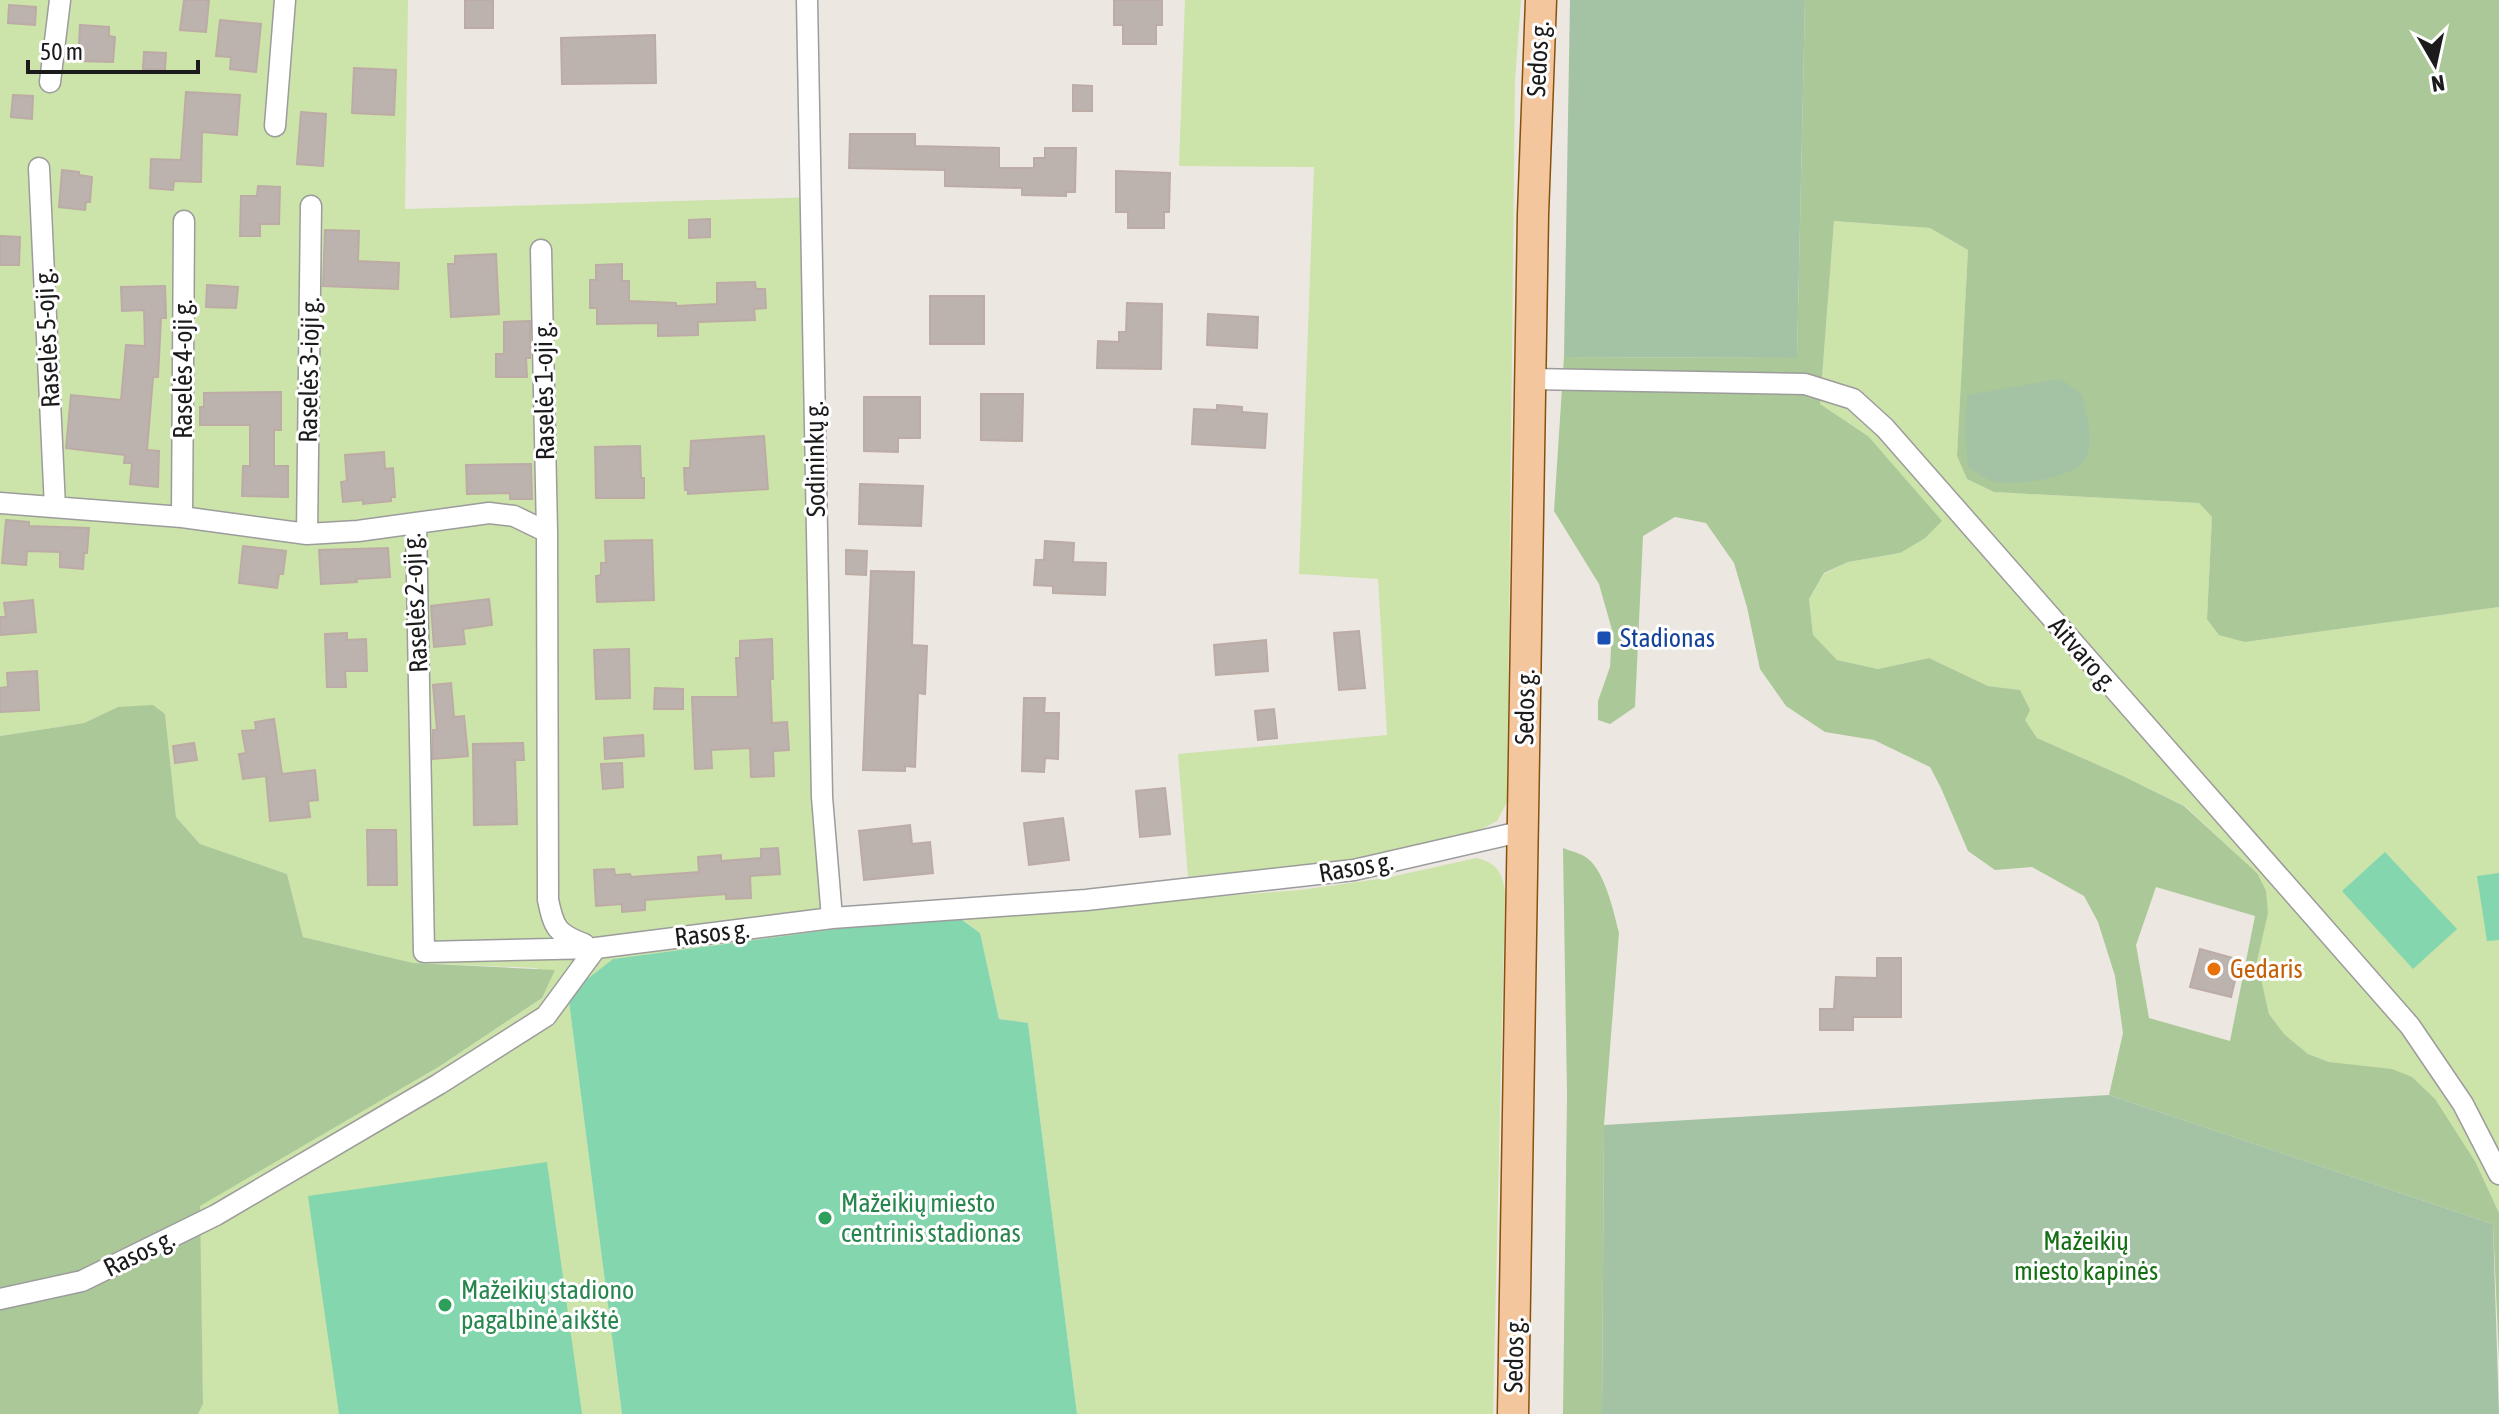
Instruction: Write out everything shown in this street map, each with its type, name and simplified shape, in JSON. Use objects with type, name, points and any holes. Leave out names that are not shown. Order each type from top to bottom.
[{"type":"main road","name":"Sedos g.","points":[[1513,1414],[1533,215],[1541,0]]},
{"type":"street","points":[[50,82],[60,0]]},
{"type":"street","points":[[275,126],[285,0]]},
{"type":"street","name":"Sodininkų g.","points":[[807,0],[822,797],[832,918]]},
{"type":"street","name":"Raselės 5-oji g.","points":[[39,168],[55,507]]},
{"type":"street","name":"Raselės 3-ioji g.","points":[[307,534],[311,206]]},
{"type":"street","name":"Raselės 4-oji g.","points":[[182,517],[184,221]]},
{"type":"street","name":"Raselės 1-oji g.","points":[[541,250],[547,532],[548,900],[553,921],[563,936],[596,948]]},
{"type":"street","name":"Aitvaro g.","points":[[1531,379],[1805,384],[1853,399],[1885,428],[2410,1026],[2463,1104],[2499,1174]]},
{"type":"street","name":"Raselės 2-oji g.","points":[[0,503],[182,517],[307,534],[416,523],[424,952],[596,948]]},
{"type":"street","points":[[416,523],[489,513],[514,516],[547,532]]},
{"type":"street","name":"Rasos g.","points":[[0,1299],[82,1281],[216,1215],[439,1084],[546,1016],[596,948],[832,918],[1086,900],[1354,870],[1524,831]]},
{"type":"green space","points":[[0,0],[408,0],[405,209],[819,197],[836,929],[613,959],[568,994],[622,1414],[198,1414],[203,1404],[199,1206],[440,1066],[542,998],[537,968],[413,963],[303,937],[287,874],[200,844],[176,817],[165,714],[118,707],[84,723],[0,736]]},
{"type":"green space","points":[[1185,0],[1521,0],[1515,80],[1507,802],[1497,821],[1478,831],[1363,859],[1188,877],[1178,754],[1387,735],[1378,579],[1299,574],[1314,167],[1179,166]]},
{"type":"green space","points":[[1570,0],[1805,0],[1797,358],[1564,357]]},
{"type":"green space","points":[[1805,0],[2499,0],[2499,607],[2245,642],[2219,635],[2207,619],[2212,517],[2199,503],[1994,492],[1967,479],[1957,456],[1968,250],[1930,228],[1834,221],[1820,404],[1868,436],[1942,521],[1925,538],[1900,553],[1848,562],[1824,573],[1809,599],[1813,635],[1837,660],[1878,669],[1929,658],[1988,686],[2020,690],[2030,710],[2025,720],[2037,738],[2184,806],[2257,873],[2266,891],[2268,913],[2257,961],[2269,1014],[2284,1034],[2308,1054],[2329,1062],[2392,1069],[2412,1077],[2435,1099],[2476,1163],[2499,1213],[2499,1359],[2493,1224],[2109,1095],[2123,1033],[2115,976],[2098,922],[2084,896],[2032,867],[1995,870],[1968,851],[1930,767],[1874,740],[1825,732],[1786,706],[1760,669],[1734,563],[1706,523],[1675,517],[1643,536],[1635,707],[1610,724],[1598,720],[1598,701],[1610,667],[1612,630],[1599,584],[1554,511],[1564,357],[1797,358]],"holes":[[[2156,887],[2255,916],[2230,1041],[2149,1018],[2136,945]]]},
{"type":"green space","points":[[1834,221],[1930,228],[1968,250],[1957,456],[1967,479],[1994,492],[2199,503],[2212,517],[2207,619],[2245,642],[2499,607],[2499,1213],[2476,1163],[2358,1066],[2329,1062],[2308,1054],[2284,1034],[2269,1014],[2257,961],[2261,937],[2257,873],[2185,806],[2037,738],[2025,720],[2020,690],[1988,686],[1929,658],[1878,669],[1837,660],[1813,636],[1809,599],[1824,574],[1848,562],[1901,553],[1868,436],[1820,404]]},
{"type":"green space","points":[[2060,379],[2082,394],[2090,437],[2084,461],[2067,473],[2054,477],[2010,483],[1989,480],[1968,467],[1965,434],[1967,395]]},
{"type":"green space","points":[[153,705],[165,714],[176,817],[200,844],[287,874],[303,937],[413,963],[555,970],[542,998],[440,1066],[200,1206],[203,1404],[198,1414],[0,1414],[0,736],[84,723],[118,707]]},
{"type":"green space","points":[[1563,848],[1585,856],[1599,872],[1619,933],[1604,1125],[1602,1414],[1563,1414],[1567,1094]]},
{"type":"green space","points":[[2385,852],[2457,929],[2413,969],[2342,891]]},
{"type":"green space","points":[[1476,858],[1496,868],[1505,891],[1493,1414],[1077,1414],[1028,1023],[999,1019],[980,933],[958,916],[1300,890],[1386,878]]},
{"type":"green space","points":[[2499,873],[2499,940],[2487,941],[2477,876]]},
{"type":"green space","name":"Mažeikių miesto centrinis stadionas","points":[[957,916],[980,933],[999,1019],[1028,1023],[1077,1414],[622,1414],[568,994],[613,959]]},
{"type":"green space","name":"Mažeikių miesto kapinės","points":[[2109,1095],[2493,1224],[2499,1414],[1602,1414],[1604,1125]]},
{"type":"green space","name":"Mažeikių stadiono pagalbinė aikštė","points":[[547,1162],[582,1414],[339,1414],[308,1196]]},
{"type":"building","points":[[184,0],[209,0],[206,32],[180,30]]},
{"type":"building","points":[[465,0],[493,0],[493,28],[465,28]]},
{"type":"building","points":[[1114,0],[1162,0],[1162,25],[1156,25],[1156,44],[1123,44],[1123,25],[1114,25]]},
{"type":"building","points":[[9,5],[36,7],[35,25],[8,23]]},
{"type":"building","points":[[220,20],[261,24],[256,72],[230,69],[231,57],[216,56]]},
{"type":"building","points":[[80,25],[109,27],[109,36],[115,37],[113,62],[78,61]]},
{"type":"building","points":[[655,35],[656,83],[562,84],[561,38]]},
{"type":"building","points":[[144,52],[166,53],[165,70],[143,69]]},
{"type":"building","points":[[354,68],[396,70],[394,115],[352,113]]},
{"type":"building","points":[[1073,85],[1092,86],[1092,111],[1073,111]]},
{"type":"building","points":[[186,92],[240,95],[237,135],[202,132],[201,182],[174,181],[173,190],[150,188],[151,159],[181,160]]},
{"type":"building","points":[[13,95],[33,96],[32,119],[11,117]]},
{"type":"building","points":[[301,112],[326,114],[323,166],[297,164]]},
{"type":"building","points":[[850,134],[915,134],[915,146],[999,148],[999,168],[1034,168],[1034,158],[1045,158],[1045,148],[1076,148],[1075,192],[1066,192],[1066,196],[1022,195],[1022,188],[945,186],[945,170],[849,168]]},
{"type":"building","points":[[62,170],[92,177],[90,202],[86,202],[85,210],[59,207]]},
{"type":"building","points":[[1116,171],[1170,173],[1169,212],[1164,212],[1164,228],[1128,228],[1128,212],[1116,212]]},
{"type":"building","points":[[258,186],[280,187],[279,224],[260,224],[260,236],[240,236],[241,196],[257,196]]},
{"type":"building","points":[[710,219],[710,237],[689,238],[689,220]]},
{"type":"building","points":[[325,230],[359,231],[358,261],[399,263],[398,289],[323,286]]},
{"type":"building","points":[[0,236],[20,237],[19,265],[0,265]]},
{"type":"building","points":[[496,254],[499,314],[451,317],[448,264],[455,264],[455,256]]},
{"type":"building","points":[[622,264],[622,281],[629,281],[629,301],[676,303],[676,306],[717,304],[717,283],[755,282],[756,289],[765,289],[766,308],[754,309],[755,320],[698,322],[698,335],[658,336],[658,323],[597,324],[597,308],[590,308],[590,280],[596,280],[596,265]]},
{"type":"building","points":[[207,285],[238,287],[236,308],[206,307]]},
{"type":"building","points":[[165,286],[166,318],[161,318],[158,377],[153,377],[147,450],[159,451],[158,487],[130,484],[132,463],[124,463],[125,455],[66,448],[71,395],[121,400],[126,345],[145,346],[144,310],[122,311],[121,287]]},
{"type":"building","points":[[930,296],[984,296],[984,344],[930,344]]},
{"type":"building","points":[[1127,303],[1162,304],[1161,369],[1097,368],[1098,341],[1119,342],[1119,332],[1126,332]]},
{"type":"building","points":[[1208,314],[1258,317],[1257,348],[1207,345]]},
{"type":"building","points":[[530,321],[527,377],[496,377],[496,354],[504,354],[504,322]]},
{"type":"building","points":[[281,392],[281,430],[274,430],[274,466],[288,466],[288,497],[242,496],[243,466],[250,466],[250,425],[200,425],[204,393]]},
{"type":"building","points":[[981,394],[1023,394],[1022,441],[981,440]]},
{"type":"building","points":[[864,397],[920,397],[920,438],[898,438],[898,452],[864,451]]},
{"type":"building","points":[[1217,405],[1242,407],[1242,412],[1267,414],[1265,448],[1192,444],[1194,409],[1217,410]]},
{"type":"building","points":[[764,436],[768,489],[688,494],[685,490],[684,468],[690,468],[691,441]]},
{"type":"building","points":[[640,446],[644,498],[596,498],[595,447]]},
{"type":"building","points":[[384,452],[385,469],[393,468],[395,497],[391,497],[391,501],[363,504],[363,500],[343,502],[341,482],[347,481],[345,455]]},
{"type":"building","points":[[531,464],[532,499],[510,499],[510,493],[467,494],[466,465]]},
{"type":"building","points":[[860,484],[923,486],[921,526],[859,524]]},
{"type":"building","points":[[6,520],[29,522],[29,526],[89,528],[83,569],[60,567],[60,552],[27,551],[26,565],[2,563]]},
{"type":"building","points":[[652,540],[654,600],[597,602],[596,576],[601,575],[601,563],[606,563],[605,541]]},
{"type":"building","points":[[1045,541],[1074,543],[1073,562],[1106,563],[1105,595],[1053,593],[1053,586],[1034,585],[1036,560],[1044,560]]},
{"type":"building","points":[[243,546],[286,551],[283,574],[279,574],[277,588],[239,583]]},
{"type":"building","points":[[388,548],[390,577],[321,584],[319,550]]},
{"type":"building","points":[[846,550],[867,551],[866,575],[846,574]]},
{"type":"building","points":[[871,571],[914,572],[912,645],[927,646],[925,694],[918,693],[915,767],[905,766],[905,771],[863,770]]},
{"type":"building","points":[[489,599],[492,625],[463,629],[465,644],[434,647],[431,606]]},
{"type":"building","points":[[33,600],[36,632],[0,635],[0,617],[6,617],[4,603]]},
{"type":"building","points":[[1359,631],[1365,688],[1339,690],[1334,633]]},
{"type":"building","points":[[347,633],[347,640],[366,639],[367,671],[345,671],[346,687],[327,687],[325,634]]},
{"type":"building","points":[[772,639],[772,723],[787,722],[789,750],[773,751],[774,776],[751,777],[750,748],[711,750],[712,768],[695,769],[692,697],[738,697],[736,658],[740,658],[740,641]]},
{"type":"building","points":[[1266,640],[1268,671],[1216,675],[1214,645]]},
{"type":"building","points":[[629,649],[630,698],[596,699],[594,650]]},
{"type":"building","points":[[37,671],[39,710],[0,712],[0,688],[8,687],[7,673]]},
{"type":"building","points":[[451,683],[454,717],[464,716],[468,756],[433,759],[433,730],[437,730],[433,685]]},
{"type":"building","points":[[655,688],[683,689],[683,709],[654,709]]},
{"type":"building","points":[[1024,698],[1045,698],[1044,713],[1059,713],[1058,759],[1045,758],[1044,772],[1022,771]]},
{"type":"building","points":[[1274,709],[1277,738],[1258,740],[1255,711]]},
{"type":"building","points":[[274,719],[282,774],[315,770],[318,800],[308,801],[310,817],[270,821],[266,776],[243,779],[239,754],[246,753],[242,731],[256,730],[255,722]]},
{"type":"building","points":[[643,735],[644,756],[605,759],[604,738]]},
{"type":"building","points":[[194,743],[197,760],[175,763],[173,746]]},
{"type":"building","points":[[523,743],[524,760],[515,760],[517,824],[474,825],[473,744]]},
{"type":"building","points":[[622,763],[623,787],[603,789],[601,764]]},
{"type":"building","points":[[1165,788],[1170,834],[1140,837],[1136,791]]},
{"type":"building","points":[[1063,818],[1069,860],[1029,865],[1024,823]]},
{"type":"building","points":[[910,825],[912,844],[930,842],[933,873],[864,880],[859,831]]},
{"type":"building","points":[[367,830],[396,830],[397,885],[368,885]]},
{"type":"building","points":[[778,848],[780,874],[750,876],[751,898],[726,899],[726,894],[645,900],[645,910],[622,912],[622,904],[596,906],[594,870],[614,869],[615,875],[630,874],[631,877],[699,872],[698,857],[721,855],[721,861],[761,858],[761,849]]},
{"type":"building","points":[[2200,949],[2240,960],[2231,997],[2190,987]]},
{"type":"building","points":[[1877,958],[1901,958],[1901,1017],[1853,1017],[1853,1030],[1820,1030],[1820,1009],[1834,1009],[1836,977],[1877,978]]},
{"type":"place","name":"Stadionas","points":[[1604,638]]},
{"type":"place","name":"Gedaris","points":[[2214,969]]},
{"type":"place","name":"Mažeikių miesto centrinis stadionas","points":[[825,1218]]},
{"type":"place","name":"Mažeikių stadiono pagalbinė aikštė","points":[[445,1305]]}]
